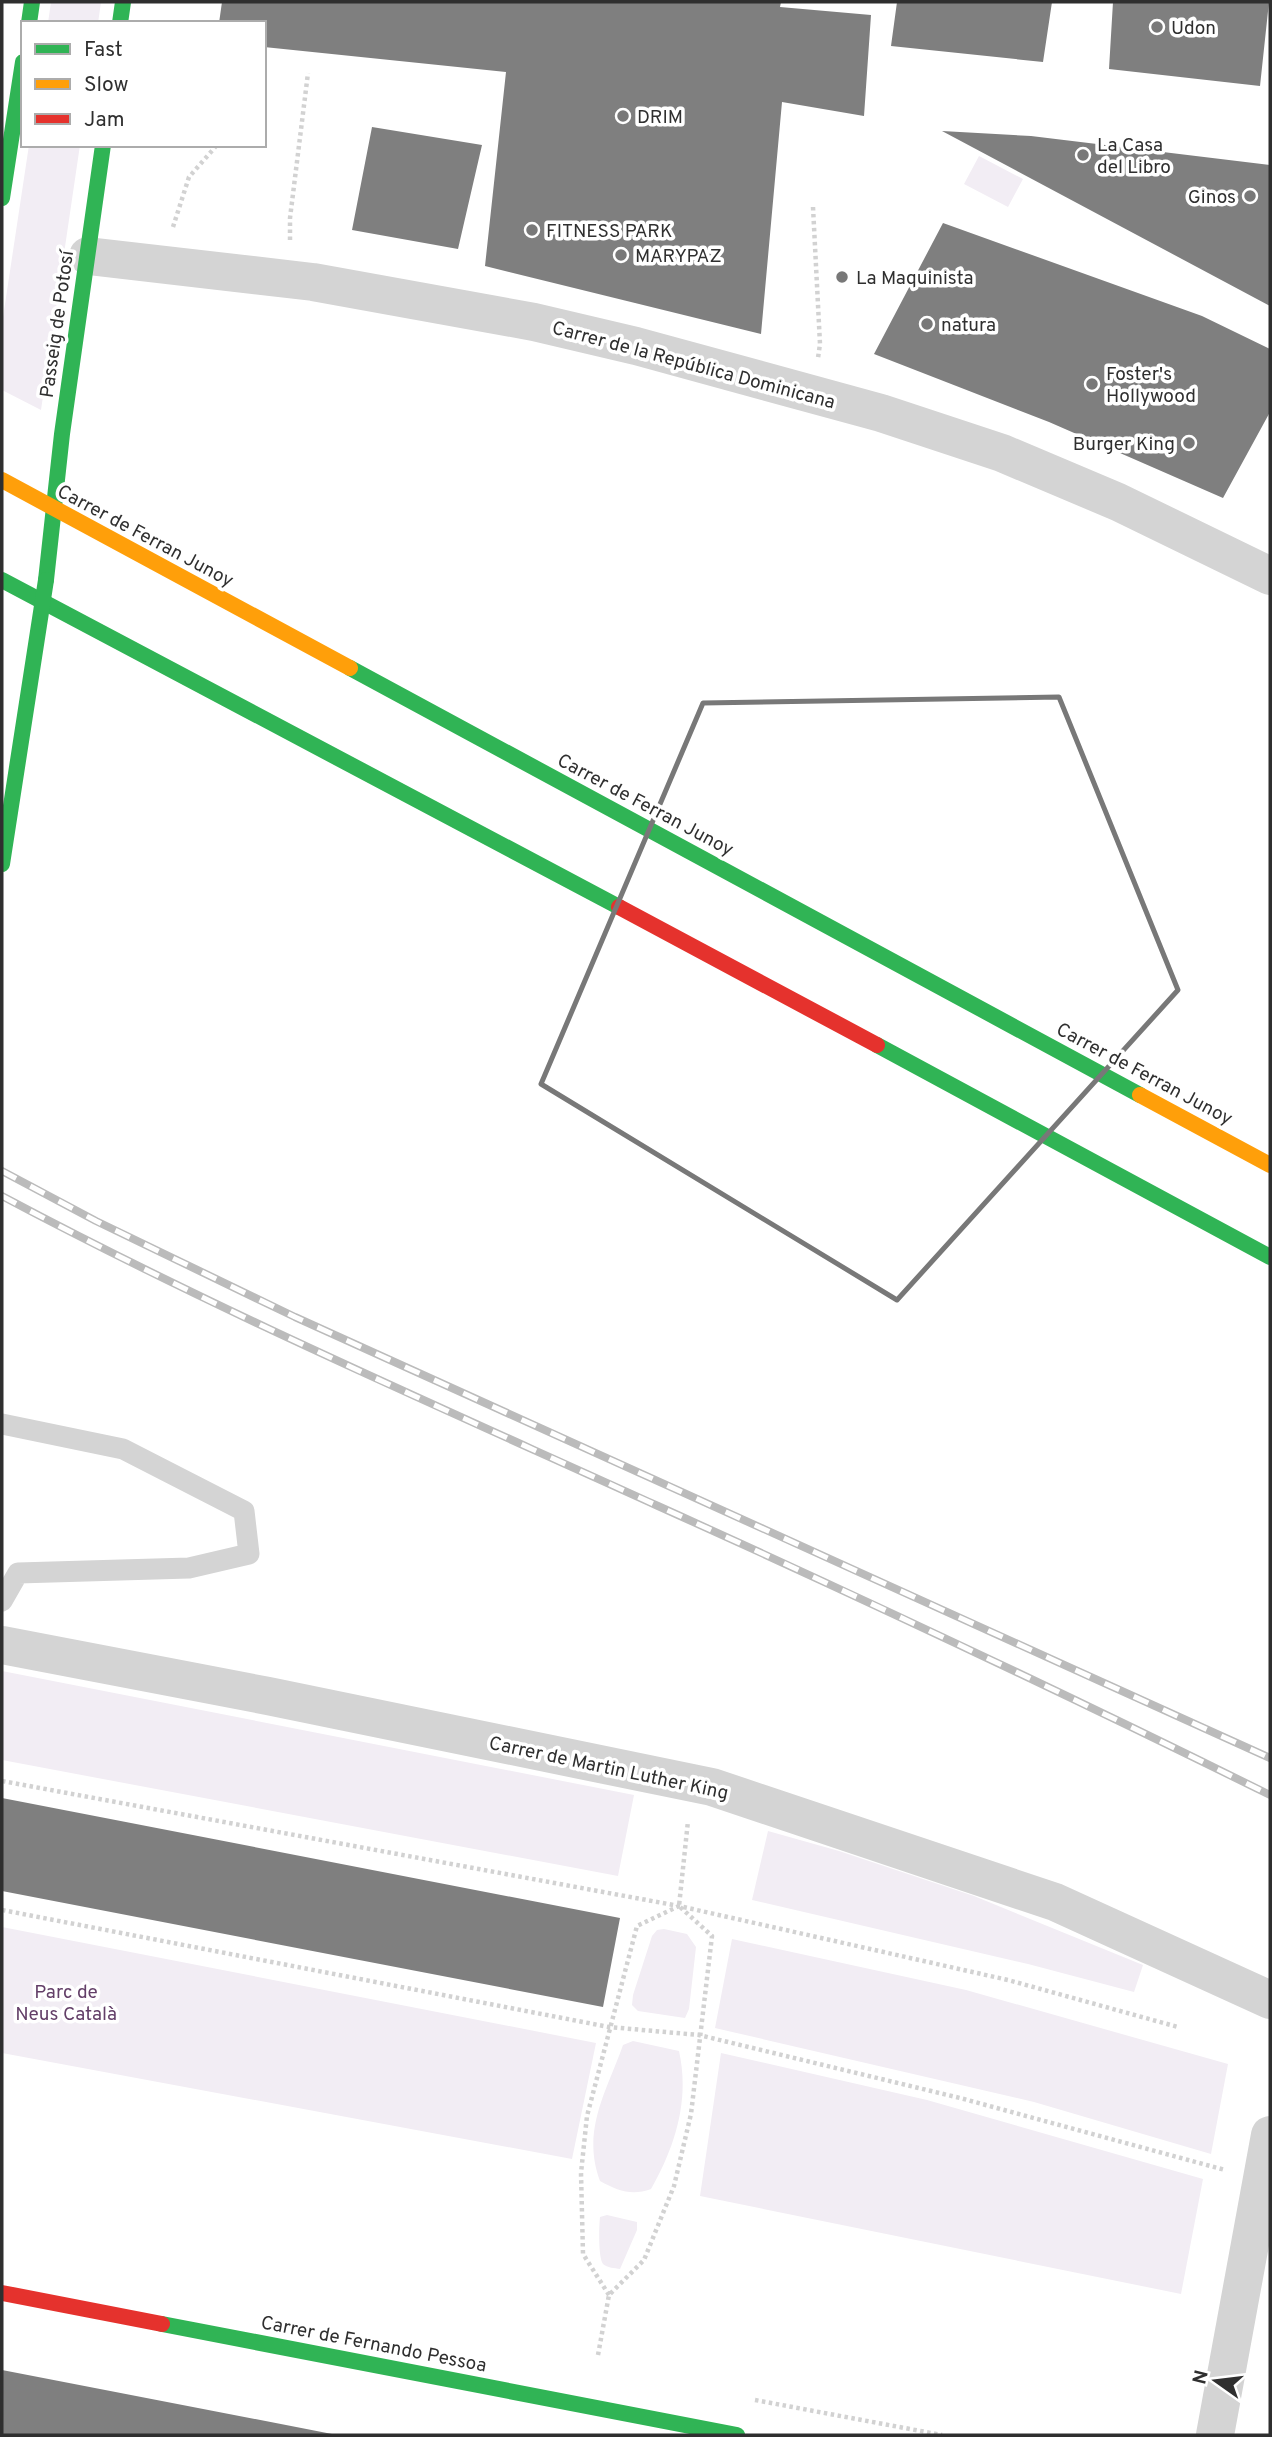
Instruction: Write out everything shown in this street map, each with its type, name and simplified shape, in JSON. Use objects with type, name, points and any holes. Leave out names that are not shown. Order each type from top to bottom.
[{"type":"main road","points":[[29,21],[32,2]]},
{"type":"main road","points":[[120,21],[123,2]]},
{"type":"main road","points":[[2,198],[21,75]]},
{"type":"main road","name":"Passeig de Potosí","points":[[2,864],[46,580],[62,434],[103,147]]},
{"type":"main road","name":"Carrer de Ferran Junoy","points":[[2,480],[1270,1164]]},
{"type":"main road","points":[[2,580],[548,869],[1270,1257]]},
{"type":"main road","name":"Carrer de Fernando Pessoa","points":[[2,2293],[737,2435]]},
{"type":"street","name":"Carrer de la República Dominicana","points":[[88,256],[313,282],[534,322],[636,346],[881,413],[1002,453],[1118,502],[1270,576]]},
{"type":"street","name":"Carrer de Martin Luther King","points":[[2,1645],[268,1696],[712,1787],[1055,1902],[1270,2000]]},
{"type":"street","points":[[1215,2435],[1270,2135]]},
{"type":"lane","points":[[2,1424],[123,1449],[244,1511],[249,1554],[189,1568],[18,1573],[2,1601]]},
{"type":"path","points":[[290,240],[290,218],[308,73]]},
{"type":"path","points":[[173,227],[189,177],[216,147]]},
{"type":"path","points":[[813,207],[820,344],[817,363]]},
{"type":"path","points":[[2,1781],[679,1906],[1008,1980],[1178,2027]]},
{"type":"path","points":[[679,1906],[689,1811],[695,1783]]},
{"type":"path","points":[[609,2295],[583,2255],[581,2173],[587,2116],[637,1926],[679,1906]]},
{"type":"path","points":[[598,2355],[609,2295],[644,2260],[674,2186],[691,2114],[712,1936],[679,1906]]},
{"type":"path","points":[[2,1910],[609,2027],[699,2035],[960,2098],[1228,2171]]},
{"type":"highlighted area","points":[[1059,697],[1178,990],[897,1300],[541,1084],[703,703]]},
{"type":"green space","points":[[51,2],[101,2],[98,21],[48,21]]},
{"type":"green space","points":[[29,147],[80,147],[41,410],[2,390],[2,324]]},
{"type":"green space","points":[[979,156],[1023,179],[1008,207],[964,184]]},
{"type":"green space","points":[[2,1671],[634,1795],[618,1876],[2,1760]]},
{"type":"green space","points":[[768,1831],[839,1851],[974,1896],[1143,1965],[1134,1992],[1028,1964],[752,1900]]},
{"type":"green space","name":"Parc de Neus Català","points":[[2,1927],[596,2043],[572,2159],[2,2053]]},
{"type":"green space","points":[[657,1930],[687,1934],[696,1947],[689,2009],[685,2018],[638,2011],[632,2005],[652,1936]]},
{"type":"green space","points":[[732,1939],[966,1990],[1228,2064],[1211,2154],[1034,2102],[715,2028]]},
{"type":"green space","points":[[633,2041],[679,2051],[683,2087],[678,2123],[660,2173],[651,2189],[631,2192],[619,2190],[600,2181],[593,2145],[598,2111],[623,2045]]},
{"type":"green space","points":[[721,2053],[927,2100],[1203,2179],[1181,2294],[700,2196]]},
{"type":"green space","points":[[607,2215],[637,2222],[637,2230],[620,2269],[607,2266],[601,2260],[600,2217]]},
{"type":"building","points":[[222,2],[781,2],[780,7],[871,15],[864,116],[782,102],[761,334],[485,266],[506,72],[266,47],[266,21],[219,21]]},
{"type":"building","points":[[897,2],[1052,2],[1043,62],[891,46]]},
{"type":"building","points":[[1113,2],[1269,2],[1260,86],[1109,69]]},
{"type":"building","points":[[372,127],[482,145],[458,249],[352,230]]},
{"type":"building","points":[[942,131],[1031,136],[1270,165],[1270,306]]},
{"type":"building","points":[[943,223],[1202,316],[1270,349],[1270,412],[1223,498],[1049,422],[874,354]]},
{"type":"building","points":[[2,1798],[620,1918],[603,2007],[2,1891]]},
{"type":"building","points":[[2,2370],[332,2434],[332,2435],[2,2435]]},
{"type":"railway","points":[[2,1171],[96,1221],[295,1317],[1270,1758]]},
{"type":"railway","points":[[2,1196],[246,1318],[889,1612],[1270,1795]]},
{"type":"traffic: fast","points":[[29,21],[32,2]]},
{"type":"traffic: fast","points":[[120,21],[123,2]]},
{"type":"traffic: fast","points":[[2,198],[21,75]]},
{"type":"traffic: fast","points":[[46,580],[62,434],[103,147]]},
{"type":"traffic: fast","points":[[2,580],[619,907]]},
{"type":"traffic: fast","points":[[2,864],[46,580]]},
{"type":"traffic: fast","points":[[350,668],[1140,1095]]},
{"type":"traffic: fast","points":[[877,1045],[1270,1257]]},
{"type":"traffic: fast","points":[[162,2324],[737,2435]]},
{"type":"traffic: slow","points":[[2,480],[350,668]]},
{"type":"traffic: slow","points":[[1140,1095],[1270,1165]]},
{"type":"traffic: jam","points":[[619,907],[877,1045]]},
{"type":"traffic: jam","points":[[2,2293],[162,2324]]},
{"type":"place","name":"Udon","points":[[1157,27]]},
{"type":"place","name":"DRIM","points":[[623,116]]},
{"type":"place","name":"La Casa del Libro","points":[[1083,155]]},
{"type":"place","name":"Ginos","points":[[1250,196]]},
{"type":"place","name":"FITNESS PARK","points":[[532,230]]},
{"type":"place","name":"MARYPAZ","points":[[621,255]]},
{"type":"place","name":"La Maquinista","points":[[842,277]]},
{"type":"place","name":"natura","points":[[927,324]]},
{"type":"place","name":"Foster's Hollywood","points":[[1092,384]]},
{"type":"place","name":"Burger King","points":[[1189,443]]}]
